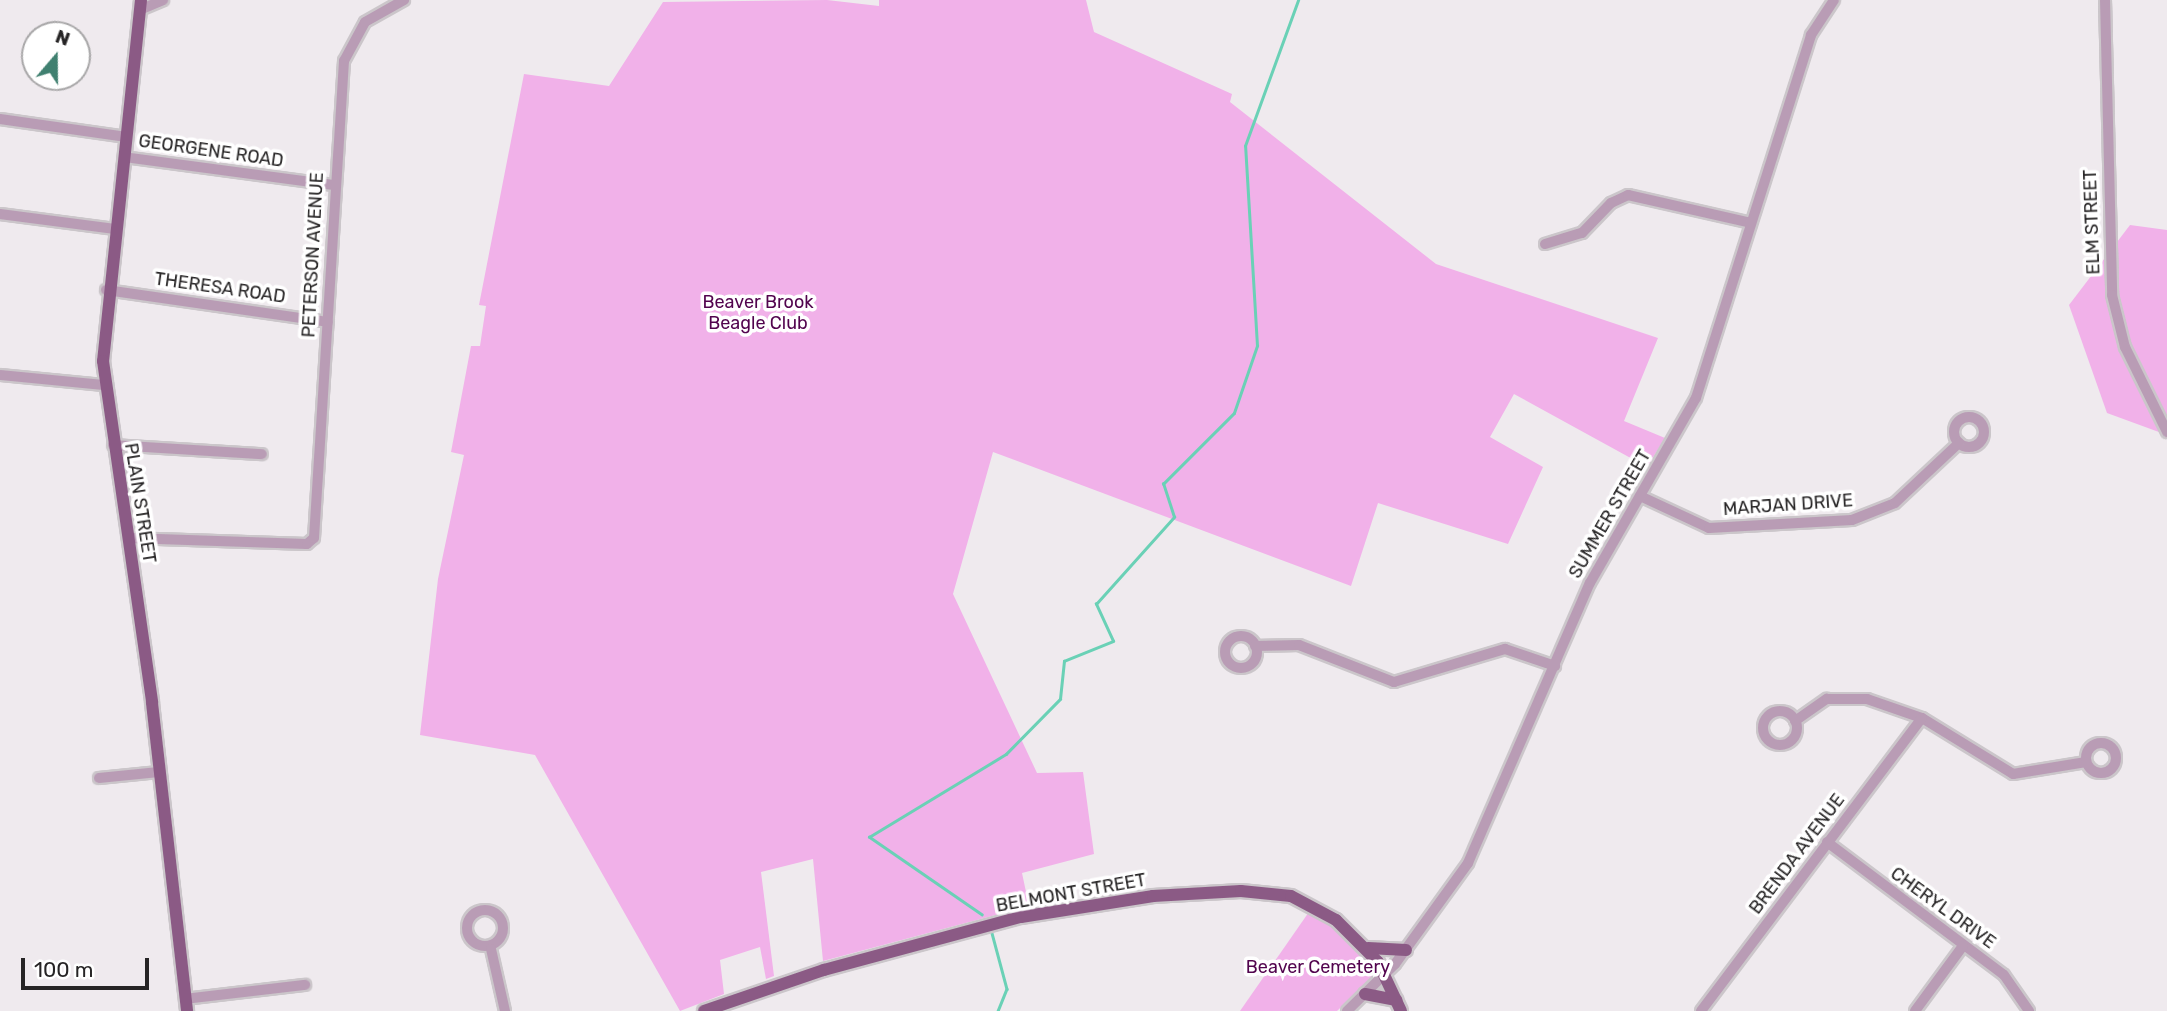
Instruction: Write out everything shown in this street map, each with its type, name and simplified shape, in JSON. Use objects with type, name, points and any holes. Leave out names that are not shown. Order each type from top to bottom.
[{"type":"main road","name":"PLAIN STREET","points":[[141,5],[127,137],[106,290],[104,385],[128,538],[159,772],[186,1005]]},
{"type":"main road","name":"BELMONT STREET","points":[[704,1011],[824,970],[1021,917],[1173,894],[1241,891],[1291,896],[1325,912],[1368,948],[1386,974],[1399,1005]]},
{"type":"main road","points":[[1368,948],[1406,950]]},
{"type":"main road","points":[[1365,994],[1399,1005]]},
{"type":"street","points":[[141,5],[163,0]]},
{"type":"street","name":"PETERSON AVENUE","points":[[128,538],[312,541],[328,322],[334,185],[346,50],[365,22],[404,0]]},
{"type":"street","name":"SUMMER STREET","points":[[1347,1011],[1386,974],[1406,950],[1477,847],[1590,583],[1706,374],[1811,35],[1834,0]]},
{"type":"street","name":"ELM STREET","points":[[2105,0],[2112,295],[2125,347],[2167,432]]},
{"type":"street","points":[[0,119],[127,137]]},
{"type":"street","name":"GEORGENE ROAD","points":[[124,157],[334,185]]},
{"type":"street","points":[[1545,244],[1583,233],[1611,203],[1628,195],[1751,223]]},
{"type":"street","points":[[0,214],[115,229]]},
{"type":"street","name":"THERESA ROAD","points":[[106,290],[328,322]]},
{"type":"street","points":[[0,375],[104,385]]},
{"type":"street","name":"MARJAN DRIVE","points":[[1640,496],[1709,528],[1852,520],[1895,503],[1959,443]]},
{"type":"street","points":[[113,445],[262,454]]},
{"type":"street","points":[[1255,646],[1298,645],[1394,682],[1505,649],[1555,666]]},
{"type":"street","points":[[1795,721],[1827,699],[1844,696],[1922,718],[2013,774],[2086,762]]},
{"type":"street","name":"BRENDA AVENUE","points":[[1701,1011],[1922,718]]},
{"type":"street","points":[[99,778],[159,772]]},
{"type":"street","name":"CHERYL DRIVE","points":[[1827,842],[2004,975],[2029,1011]]},
{"type":"street","points":[[1915,1011],[1963,946]]},
{"type":"street","points":[[491,950],[505,1011]]},
{"type":"street","points":[[186,1005],[304,985]]},
{"type":"green space","name":"Beaver Brook Beagle Club","points":[[827,0],[879,6],[879,0],[1086,0],[1094,32],[1232,94],[1230,102],[1436,264],[1658,338],[1624,421],[1665,438],[1647,467],[1514,394],[1490,437],[1543,467],[1508,544],[1378,503],[1351,586],[993,452],[953,594],[1037,773],[1083,772],[1094,854],[1022,873],[1029,906],[823,961],[813,859],[761,872],[774,976],[766,979],[760,947],[720,960],[724,994],[680,1011],[535,755],[420,735],[438,579],[464,455],[451,452],[471,346],[480,346],[486,306],[479,305],[524,74],[609,86],[663,2]]},
{"type":"green space","points":[[2130,225],[2167,230],[2167,435],[2107,413],[2069,305]]},
{"type":"green space","name":"Beaver Cemetery","points":[[1311,909],[1344,933],[1376,974],[1337,1011],[1240,1011]]},
{"type":"waterway","points":[[982,915],[869,837],[1006,754],[1060,699],[1064,661],[1113,641],[1096,604],[1174,517],[1163,484],[1234,413],[1257,346],[1245,146],[1298,0]]},
{"type":"waterway","points":[[992,933],[1007,989],[998,1011]]}]
